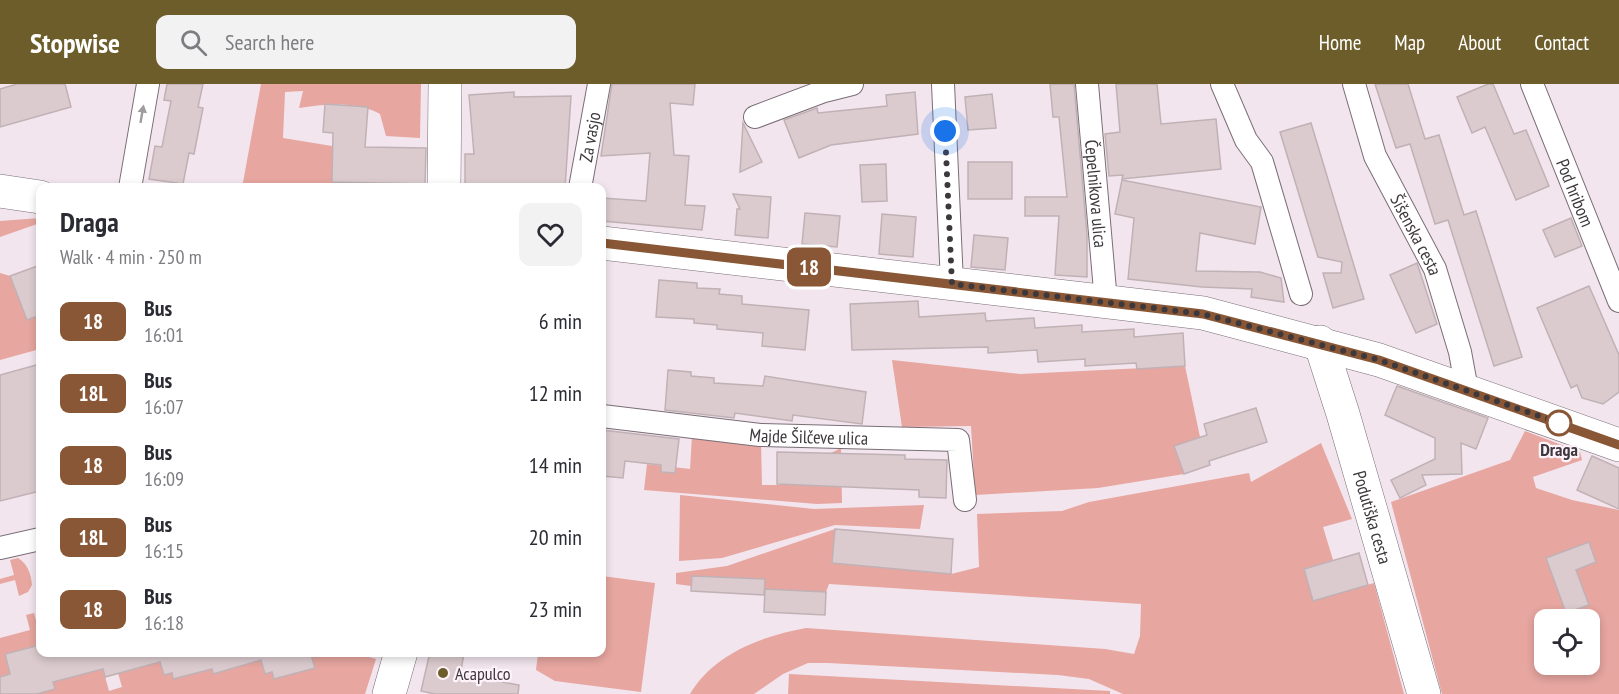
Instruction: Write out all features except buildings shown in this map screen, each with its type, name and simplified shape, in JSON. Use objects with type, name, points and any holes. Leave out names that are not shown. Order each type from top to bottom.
[{"type":"main road","points":[[444,183],[445,84]]},
{"type":"main road","points":[[0,191],[36,196]]},
{"type":"main road","points":[[606,243],[1203,314],[1320,342],[1467,390],[1618,444]]},
{"type":"main road","name":"Podutiška cesta","points":[[1320,342],[1347,425],[1424,694]]},
{"type":"main road","points":[[389,694],[400,657]]},
{"type":"street","points":[[131,183],[148,84]]},
{"type":"street","name":"Za vasjo","points":[[581,183],[599,84]]},
{"type":"street","points":[[755,117],[824,91],[852,84]]},
{"type":"street","points":[[943,84],[952,284]]},
{"type":"street","name":"Čepelnikova ulica","points":[[1086,84],[1106,302]]},
{"type":"street","points":[[1222,84],[1246,140],[1262,162],[1301,294]]},
{"type":"street","name":"Šišenska cesta","points":[[1354,84],[1375,156],[1435,269],[1460,352],[1467,390]]},
{"type":"street","name":"Pod hribom","points":[[1532,84],[1619,301]]},
{"type":"street","name":"Majde Šilčeve ulica","points":[[606,416],[760,435],[958,440],[965,500]]},
{"type":"street","points":[[0,548],[36,540]]},
{"type":"shaded area","points":[[261,84],[421,84],[420,138],[386,136],[380,114],[371,110],[351,105],[299,108],[303,91],[285,92],[283,138],[332,146],[332,182],[379,183],[243,183]]},
{"type":"shaded area","points":[[36,218],[36,224],[0,237],[0,221]]},
{"type":"shaded area","points":[[0,273],[10,276],[27,320],[36,317],[36,350],[0,360]]},
{"type":"shaded area","points":[[892,360],[1020,374],[1185,366],[1200,437],[1175,446],[1184,474],[1098,488],[975,495],[971,426],[902,427]]},
{"type":"shaded area","points":[[1525,431],[1580,452],[1582,460],[1533,477],[1536,488],[1572,500],[1619,510],[1619,694],[1442,694],[1391,502],[1510,460]]},
{"type":"shaded area","points":[[692,436],[761,441],[762,485],[830,485],[831,453],[841,448],[842,503],[817,504],[644,490],[647,464],[690,469]]},
{"type":"shaded area","points":[[1321,443],[1352,519],[1323,527],[1333,560],[1304,569],[1313,600],[1374,583],[1404,694],[1123,694],[1089,679],[1058,675],[808,663],[783,674],[754,694],[690,694],[700,680],[726,657],[773,636],[806,628],[1105,649],[1134,654],[1140,636],[1141,604],[829,584],[826,592],[764,589],[764,579],[692,576],[691,586],[676,584],[676,573],[727,566],[835,529],[832,563],[951,574],[979,567],[977,514],[1062,511],[1089,502],[1249,473],[1251,482]]},
{"type":"shaded area","points":[[680,495],[814,509],[924,505],[920,529],[835,525],[722,558],[679,561]]},
{"type":"shaded area","points":[[18,558],[28,570],[32,585],[28,592],[19,596],[15,580],[0,584],[0,579],[14,575],[10,560]]},
{"type":"shaded area","points":[[606,577],[655,583],[641,692],[555,681],[536,670],[538,657],[606,657]]},
{"type":"shaded area","points":[[34,613],[36,646],[5,654],[10,674],[0,677],[0,638],[30,630],[26,615]]},
{"type":"shaded area","points":[[311,657],[376,659],[365,694],[37,694],[53,682],[103,669],[109,691],[122,687],[118,673],[160,662],[164,675],[172,673],[174,679],[212,669],[214,673],[261,660],[265,674],[272,672],[275,679],[314,668]]},
{"type":"shaded area","points":[[789,674],[1110,691],[1110,694],[788,694]]},
{"type":"bus line","name":"18","points":[[606,243],[1203,314],[1320,342],[1379,360],[1619,445]]},
{"type":"place","name":"Draga","points":[[1559,423]]},
{"type":"place","name":"Acapulco","points":[[443,673]]},
{"type":"route","points":[[945,131],[952,284],[1203,314],[1320,342],[1379,360],[1559,423]]}]
